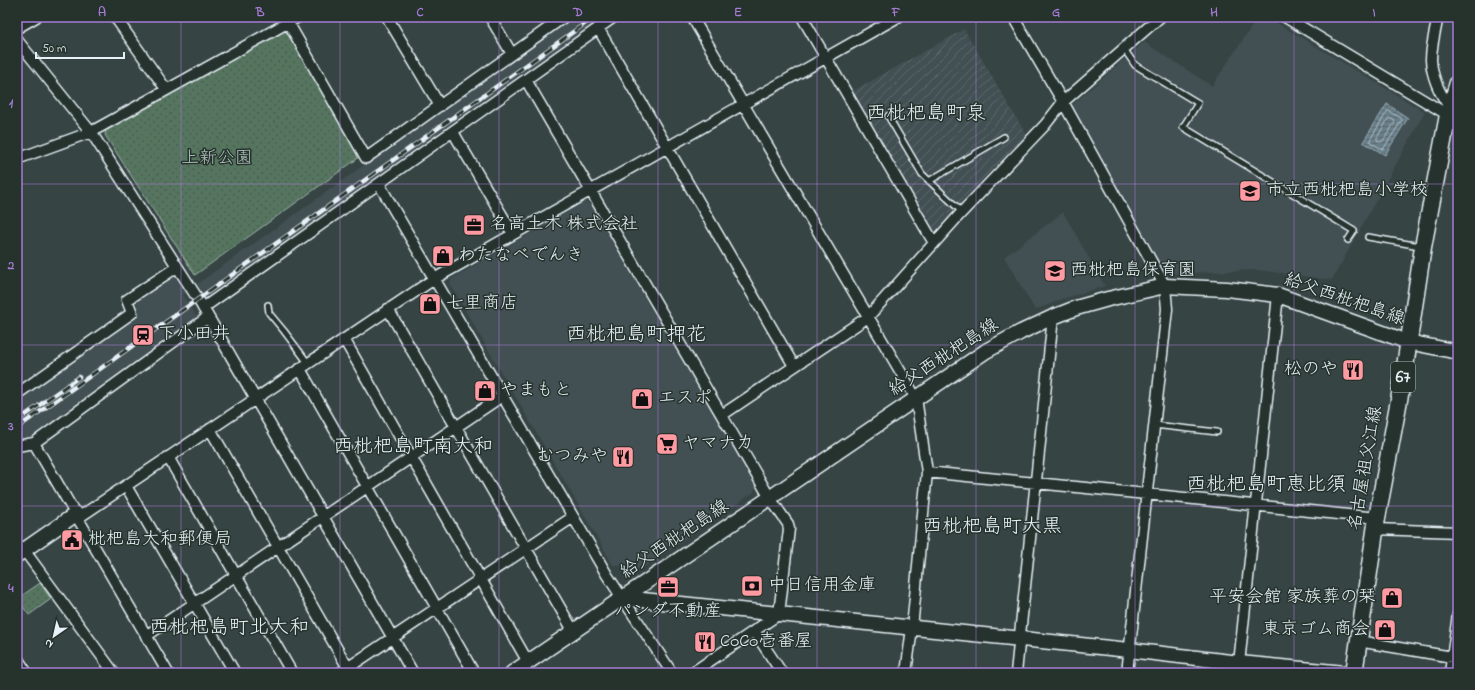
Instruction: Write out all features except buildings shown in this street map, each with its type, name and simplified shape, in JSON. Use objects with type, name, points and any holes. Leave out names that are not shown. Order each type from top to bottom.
[{"type":"main road","name":"名古屋祖父江線","points":[[1354,673],[1376,524],[1423,247],[1449,112],[1457,87]]},
{"type":"main road","name":"給父西枇杷島線","points":[[512,673],[986,351],[1020,332],[1076,308],[1165,286],[1227,289],[1278,295],[1408,342],[1458,352]]},
{"type":"main road","points":[[20,552],[77,516]]},
{"type":"main road","points":[[623,598],[1129,650],[1238,668],[1345,673]]},
{"type":"street","points":[[17,28],[36,17]]},
{"type":"street","points":[[115,17],[166,89]]},
{"type":"street","points":[[17,159],[91,132],[286,20],[298,17]]},
{"type":"street","points":[[388,17],[440,106]]},
{"type":"street","points":[[490,17],[512,54]]},
{"type":"street","points":[[286,20],[366,158],[564,17]]},
{"type":"street","points":[[17,446],[34,443],[205,313],[379,184],[614,17]]},
{"type":"street","points":[[692,17],[916,398],[927,472],[912,628],[906,673]]},
{"type":"street","points":[[802,17],[934,243]]},
{"type":"street","points":[[77,516],[126,486],[434,279],[898,17]]},
{"type":"street","points":[[1013,17],[1063,102],[1165,286],[1167,309],[1127,673]]},
{"type":"street","points":[[722,415],[868,317],[962,212],[1045,125],[1063,102],[1160,17]]},
{"type":"street","points":[[1285,17],[1449,112]]},
{"type":"street","points":[[1438,17],[1431,60],[1436,83],[1458,128]]},
{"type":"street","points":[[598,28],[794,366]]},
{"type":"street","points":[[17,40],[91,132],[177,267],[413,673]]},
{"type":"street","points":[[526,80],[770,498],[788,524],[789,529],[780,614],[692,673]]},
{"type":"street","points":[[453,132],[513,234]]},
{"type":"street","points":[[379,184],[607,575],[672,673]]},
{"type":"street","points":[[17,394],[132,313],[127,300],[177,267]]},
{"type":"street","points":[[1238,668],[1278,295]]},
{"type":"street","points":[[388,310],[574,632]]},
{"type":"street","points":[[1016,673],[1053,317]]},
{"type":"street","points":[[344,339],[528,662]]},
{"type":"street","points":[[304,366],[367,486],[474,673]]},
{"type":"street","points":[[146,636],[502,396]]},
{"type":"street","points":[[210,429],[278,546],[346,671],[392,637],[573,517]]},
{"type":"street","points":[[34,443],[168,673]]},
{"type":"street","points":[[168,457],[292,673]]},
{"type":"street","points":[[927,472],[1256,505],[1376,524],[1458,532]]},
{"type":"street","points":[[126,486],[235,673]]},
{"type":"street","points":[[20,552],[114,673]]},
{"type":"street","points":[[1450,673],[1455,657],[1458,614]]},
{"type":"street","points":[[754,631],[782,673]]},
{"type":"street","points":[[1358,641],[1455,657]]},
{"type":"street","points":[[17,658],[27,673]]},
{"type":"lane","points":[[1124,49],[1135,65],[1198,103],[1183,128],[1354,231],[1348,240]]},
{"type":"lane","points":[[888,116],[922,174],[962,212]]},
{"type":"lane","points":[[929,181],[1004,137]]},
{"type":"lane","points":[[1368,237],[1423,247]]},
{"type":"lane","points":[[268,305],[269,313],[284,331],[304,366]]},
{"type":"lane","points":[[1154,425],[1217,432]]},
{"type":"shaded area","points":[[572,17],[589,17],[594,25],[209,299],[206,299],[197,284]]},
{"type":"shaded area","name":"市立西枇杷島小学校","points":[[1258,17],[1267,17],[1425,112],[1332,280],[1257,270],[1166,274],[1071,108],[1074,103],[1144,42],[1212,86]]},
{"type":"shaded area","points":[[964,29],[1026,134],[937,231],[933,231],[851,92]]},
{"type":"shaded area","points":[[585,202],[590,204],[756,487],[753,493],[641,569],[613,565],[450,284],[451,279]]},
{"type":"shaded area","name":"西枇杷島保育園","points":[[1063,212],[1105,286],[1063,299],[1035,310],[1004,257]]},
{"type":"shaded area","points":[[171,275],[176,277],[186,293],[183,295],[198,319],[24,442],[19,434],[17,435],[17,401],[19,398],[139,313],[136,309],[138,299]]},
{"type":"green space","name":"上新公園","points":[[280,30],[287,32],[359,155],[357,159],[195,275],[105,135],[106,129]]},
{"type":"green space","points":[[40,583],[51,599],[29,615],[17,599]]},
{"type":"water","points":[[1387,104],[1408,118],[1385,155],[1363,142]]},
{"type":"railway","points":[[17,428],[594,17]]},
{"type":"railway","points":[[17,421],[79,377]]},
{"type":"place","name":"市立西枇杷島小学校","points":[[1250,191]]},
{"type":"place","name":"名高土木 株式会社","points":[[474,225]]},
{"type":"place","name":"わたなべでんき","points":[[443,256]]},
{"type":"place","name":"西枇杷島保育園","points":[[1055,271]]},
{"type":"place","name":"七里商店","points":[[430,304]]},
{"type":"place","name":"下小田井","points":[[143,335]]},
{"type":"place","name":"松のや","points":[[1353,370]]},
{"type":"place","name":"やまもと","points":[[485,391]]},
{"type":"place","name":"エスポ","points":[[642,399]]},
{"type":"place","name":"ヤマナカ","points":[[667,444]]},
{"type":"place","name":"むつみや","points":[[623,457]]},
{"type":"place","name":"枇杷島大和郵便局","points":[[72,540]]},
{"type":"place","name":"中日信用金庫","points":[[752,586]]},
{"type":"place","name":"パンダ不動産","points":[[668,587]]},
{"type":"place","name":"平安会館 家族葬の栞","points":[[1392,598]]},
{"type":"place","name":"東京ゴム商会","points":[[1385,630]]},
{"type":"place","name":"CoCo壱番屋","points":[[705,642]]},
{"type":"district","name":"西枇杷島町泉","points":[[926,114]]},
{"type":"district","name":"西枇杷島町押花","points":[[636,335]]},
{"type":"district","name":"西枇杷島町南大和","points":[[413,447]]},
{"type":"district","name":"西枇杷島町恵比須","points":[[1266,485]]},
{"type":"district","name":"西枇杷島町大黒","points":[[992,527]]},
{"type":"district","name":"西枇杷島町北大和","points":[[229,628]]}]
